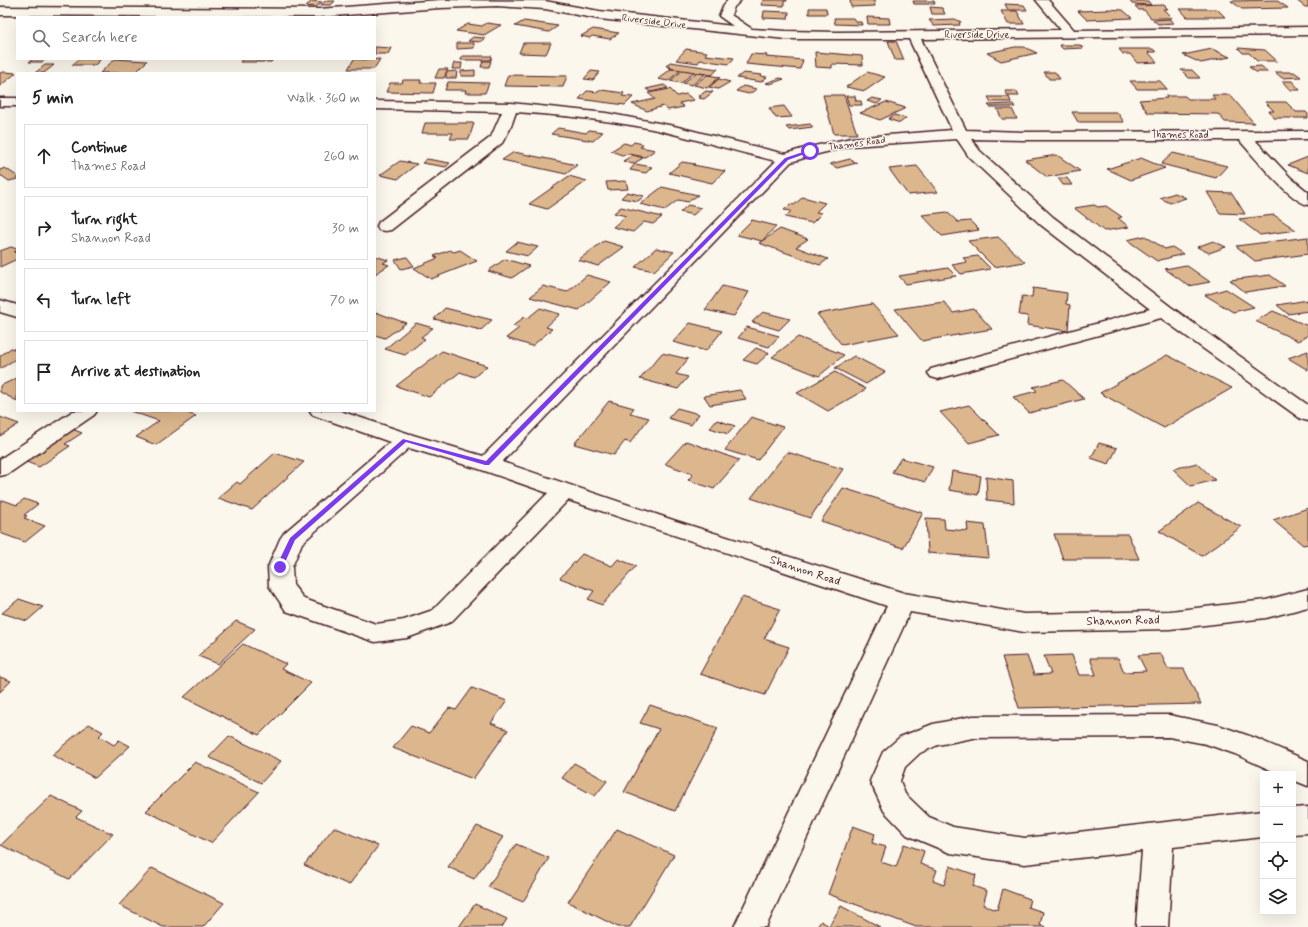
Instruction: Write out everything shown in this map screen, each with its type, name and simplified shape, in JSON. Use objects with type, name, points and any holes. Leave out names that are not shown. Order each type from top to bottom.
[{"type":"street","points":[[0,22],[25,0]]},
{"type":"street","points":[[735,0],[729,6],[725,16],[749,32]]},
{"type":"street","points":[[1042,0],[1072,34]]},
{"type":"street","name":"Riverside Drive","points":[[0,11],[319,13],[440,4],[491,2],[545,5],[599,15],[786,35],[837,36],[1308,31]]},
{"type":"street","points":[[913,35],[961,134],[974,154],[1047,221],[1164,311],[1308,416]]},
{"type":"street","points":[[0,102],[16,102]]},
{"type":"street","points":[[376,105],[511,107],[606,117],[658,127],[786,159]]},
{"type":"street","points":[[385,226],[497,140],[503,129],[511,107]]},
{"type":"street","name":"Thames Road","points":[[487,464],[786,159],[810,151],[851,142],[961,134],[1023,136],[1308,134]]},
{"type":"street","points":[[1243,135],[1286,181],[1308,200]]},
{"type":"street","points":[[0,306],[16,311]]},
{"type":"street","points":[[938,373],[1164,311]]},
{"type":"street","points":[[0,469],[86,412]]},
{"type":"street","name":"Shannon Road","points":[[323,412],[405,440],[487,464],[902,602],[1024,623],[1170,620],[1266,609],[1308,598]]},
{"type":"street","points":[[405,440],[292,539],[280,567],[281,586],[295,605],[375,633],[407,630],[442,616],[564,490]]},
{"type":"street","points":[[750,927],[902,602]]},
{"type":"street","points":[[1260,824],[1025,851],[950,840],[918,826],[894,802],[885,781],[894,760],[910,745],[933,734],[973,727],[1169,726],[1208,732],[1245,746],[1308,774]]},
{"type":"street","points":[[1296,821],[1308,820]]},
{"type":"street","points":[[1152,927],[1158,836]]},
{"type":"building","points":[[763,0],[787,1],[784,1],[784,6],[761,5]]},
{"type":"building","points":[[850,0],[874,1],[875,6],[851,7]]},
{"type":"building","points":[[1276,0],[1288,8],[1242,9],[1231,1]]},
{"type":"building","points":[[1296,0],[1308,0],[1308,7],[1305,7]]},
{"type":"building","points":[[312,1],[322,2],[316,7],[306,6]]},
{"type":"building","points":[[325,1],[335,1],[331,5],[321,5]]},
{"type":"building","points":[[913,1],[934,1],[935,4],[914,4]]},
{"type":"building","points":[[1130,1],[1148,1],[1151,5],[1132,4]]},
{"type":"building","points":[[1005,4],[1024,5],[1027,10],[1008,10]]},
{"type":"building","points":[[1164,5],[1168,9],[1163,9],[1172,18],[1151,18],[1144,10],[1139,10],[1135,6]]},
{"type":"building","points":[[930,7],[942,8],[945,14],[932,14]]},
{"type":"building","points":[[809,8],[826,8],[827,14],[809,14]]},
{"type":"building","points":[[1107,9],[1123,10],[1132,18],[1087,20],[1078,11],[1108,10]]},
{"type":"building","points":[[1180,9],[1217,9],[1225,17],[1187,17]]},
{"type":"building","points":[[764,11],[789,12],[788,19],[763,18]]},
{"type":"building","points":[[1001,11],[1017,11],[1024,24],[1008,24]]},
{"type":"building","points":[[867,17],[889,18],[890,24],[868,24]]},
{"type":"building","points":[[834,18],[853,18],[856,22],[861,22],[862,25],[835,24]]},
{"type":"building","points":[[955,19],[961,22],[959,23],[960,25],[934,26],[929,20]]},
{"type":"building","points":[[1169,19],[1174,23],[1158,24],[1153,20]]},
{"type":"building","points":[[524,21],[558,26],[549,32],[515,26]]},
{"type":"building","points":[[487,23],[501,25],[484,35],[456,31],[468,24],[482,26]]},
{"type":"building","points":[[593,29],[619,33],[610,39],[581,36]]},
{"type":"building","points":[[473,37],[485,38],[480,42],[468,41]]},
{"type":"building","points":[[888,41],[896,41],[904,60],[895,60]]},
{"type":"building","points":[[457,43],[474,43],[474,48],[457,49]]},
{"type":"building","points":[[523,43],[551,43],[546,54],[519,53]]},
{"type":"building","points":[[1059,45],[1080,45],[1083,48],[1063,49]]},
{"type":"building","points":[[376,47],[391,48],[388,54],[376,54]]},
{"type":"building","points":[[1015,47],[1024,47],[1037,53],[1001,61],[987,53]]},
{"type":"building","points":[[1238,48],[1265,50],[1277,61],[1257,61],[1249,53],[1243,53]]},
{"type":"building","points":[[686,49],[707,52],[705,55],[734,58],[729,64],[700,60],[698,63],[676,60]]},
{"type":"building","points":[[1119,49],[1153,49],[1156,52],[1148,52],[1157,62],[1137,63],[1130,54],[1123,54]]},
{"type":"building","points":[[1212,49],[1230,57],[1201,63],[1183,55]]},
{"type":"building","points":[[815,52],[862,56],[863,65],[832,64],[832,68],[816,67]]},
{"type":"building","points":[[751,54],[767,55],[766,57],[803,60],[800,69],[746,64]]},
{"type":"building","points":[[462,56],[492,56],[491,60],[461,60]]},
{"type":"building","points":[[380,59],[374,69],[348,69],[353,60]]},
{"type":"building","points":[[32,60],[45,60],[42,62],[29,62]]},
{"type":"building","points":[[78,60],[100,60],[95,65],[72,65]]},
{"type":"building","points":[[114,60],[147,61],[136,72],[101,72]]},
{"type":"building","points":[[241,60],[273,60],[271,62],[240,62]]},
{"type":"building","points":[[483,61],[491,61],[489,67],[481,67]]},
{"type":"building","points":[[670,62],[718,69],[712,75],[669,68],[671,67],[666,66]]},
{"type":"building","points":[[454,63],[462,63],[461,69],[452,69]]},
{"type":"building","points":[[45,65],[54,65],[45,72],[36,72]]},
{"type":"building","points":[[1261,66],[1268,72],[1256,72],[1249,67]]},
{"type":"building","points":[[439,69],[448,69],[444,78],[435,78]]},
{"type":"building","points":[[671,69],[681,70],[668,81],[658,79]]},
{"type":"building","points":[[475,70],[475,76],[461,76],[461,71]]},
{"type":"building","points":[[683,70],[694,72],[681,83],[670,81]]},
{"type":"building","points":[[1181,70],[1192,70],[1200,78],[1189,78]]},
{"type":"building","points":[[457,71],[456,78],[446,78],[446,72]]},
{"type":"building","points":[[591,71],[600,72],[593,80],[584,79]]},
{"type":"building","points":[[4,72],[16,73],[0,86],[0,73]]},
{"type":"building","points":[[867,72],[885,77],[865,91],[846,87]]},
{"type":"building","points":[[1044,72],[1055,72],[1060,79],[1049,79]]},
{"type":"building","points":[[1275,72],[1294,72],[1301,77],[1282,78]]},
{"type":"building","points":[[696,73],[705,74],[692,85],[683,83]]},
{"type":"building","points":[[743,73],[767,77],[761,82],[737,78]]},
{"type":"building","points":[[508,75],[567,76],[563,87],[504,86]]},
{"type":"building","points":[[707,75],[720,77],[707,88],[694,85]]},
{"type":"building","points":[[780,78],[784,79],[770,84],[766,83]]},
{"type":"building","points":[[719,79],[730,82],[718,89],[709,87]]},
{"type":"building","points":[[403,80],[421,80],[420,83],[436,83],[433,93],[386,92],[390,83],[402,83]]},
{"type":"building","points":[[1130,81],[1160,81],[1167,89],[1137,89]]},
{"type":"building","points":[[1282,81],[1292,81],[1300,90],[1290,90]]},
{"type":"building","points":[[448,82],[489,83],[485,93],[465,93],[466,90],[445,90]]},
{"type":"building","points":[[664,85],[668,88],[651,92],[646,89]]},
{"type":"building","points":[[743,86],[757,89],[749,94],[736,91]]},
{"type":"building","points":[[670,89],[677,96],[686,94],[694,100],[679,103],[684,107],[668,110],[663,106],[647,111],[632,104],[655,99],[648,93]]},
{"type":"building","points":[[601,90],[624,93],[622,96],[633,97],[625,105],[579,99],[587,91],[598,92]]},
{"type":"building","points":[[706,91],[713,92],[704,99],[699,98],[701,96],[699,96]]},
{"type":"building","points":[[1005,91],[1016,91],[1019,96],[1008,96]]},
{"type":"building","points":[[823,95],[844,95],[857,134],[834,134]]},
{"type":"building","points":[[1212,95],[1230,95],[1254,123],[1225,122],[1218,114],[1148,113],[1139,100],[1167,98],[1166,96],[1185,96],[1188,99],[1215,99]]},
{"type":"building","points":[[846,96],[855,96],[856,101],[861,101],[862,105],[849,105]]},
{"type":"building","points":[[988,97],[1009,97],[1011,102],[991,102]]},
{"type":"building","points":[[872,98],[882,100],[877,104],[867,101]]},
{"type":"building","points":[[886,102],[906,108],[880,120],[860,113]]},
{"type":"building","points":[[1265,102],[1286,102],[1296,112],[1306,112],[1308,114],[1308,118],[1274,118],[1269,111],[1274,111]]},
{"type":"building","points":[[1013,104],[1015,107],[990,107],[988,105]]},
{"type":"building","points":[[784,106],[792,117],[776,118],[769,108]]},
{"type":"building","points":[[997,109],[1012,109],[1017,119],[1002,119]]},
{"type":"building","points":[[1072,112],[1117,112],[1124,122],[1078,122]]},
{"type":"building","points":[[894,115],[906,118],[900,123],[888,119]]},
{"type":"building","points":[[425,123],[474,123],[469,139],[450,139],[453,133],[422,133]]},
{"type":"building","points":[[810,124],[813,127],[789,130],[786,127]]},
{"type":"building","points":[[558,128],[586,133],[589,130],[603,132],[593,141],[551,134]]},
{"type":"building","points":[[634,142],[643,144],[640,147],[655,150],[645,157],[628,154],[622,155],[611,151],[624,143],[631,145]]},
{"type":"building","points":[[514,152],[577,165],[566,174],[502,160]]},
{"type":"building","points":[[1173,153],[1227,166],[1216,178],[1161,164]]},
{"type":"building","points":[[633,155],[643,158],[633,164],[623,161]]},
{"type":"building","points":[[1057,155],[1080,171],[1047,177],[1025,160]]},
{"type":"building","points":[[1308,157],[1308,173],[1288,165]]},
{"type":"building","points":[[1141,158],[1165,168],[1131,180],[1107,169]]},
{"type":"building","points":[[427,159],[450,163],[446,167],[422,163]]},
{"type":"building","points":[[850,159],[857,163],[837,168],[830,164]]},
{"type":"building","points":[[400,161],[417,164],[398,179],[380,175]]},
{"type":"building","points":[[682,162],[725,171],[712,183],[669,173]]},
{"type":"building","points":[[635,164],[652,167],[646,173],[630,170]]},
{"type":"building","points":[[917,166],[938,192],[908,195],[889,169]]},
{"type":"building","points":[[5,168],[16,175],[16,179],[9,181],[0,176],[0,170]]},
{"type":"building","points":[[569,176],[587,181],[547,209],[529,204]]},
{"type":"building","points":[[1058,178],[1067,178],[1072,185],[1063,185]]},
{"type":"building","points":[[626,181],[628,189],[608,190],[606,182]]},
{"type":"building","points":[[662,187],[698,195],[688,202],[678,200],[665,210],[640,204]]},
{"type":"building","points":[[627,192],[644,196],[638,201],[621,198]]},
{"type":"building","points":[[1207,192],[1232,193],[1245,214],[1220,213]]},
{"type":"building","points":[[1175,193],[1186,198],[1170,203],[1160,198]]},
{"type":"building","points":[[803,197],[825,203],[816,212],[822,213],[812,223],[785,217],[791,211],[784,210],[790,204],[794,205]]},
{"type":"building","points":[[688,205],[701,208],[693,215],[680,212]]},
{"type":"building","points":[[1094,205],[1098,207],[1106,206],[1122,217],[1118,218],[1129,227],[1104,231],[1074,208]]},
{"type":"building","points":[[621,207],[662,217],[653,224],[644,222],[633,232],[613,227],[626,216],[614,213]]},
{"type":"building","points":[[947,212],[958,222],[970,221],[979,230],[942,236],[922,215]]},
{"type":"building","points":[[1274,215],[1296,230],[1260,235],[1239,219]]},
{"type":"building","points":[[752,220],[776,226],[762,241],[737,235]]},
{"type":"building","points":[[780,229],[808,239],[796,247],[828,259],[820,265],[759,243]]},
{"type":"building","points":[[1145,236],[1165,249],[1172,247],[1183,254],[1157,261],[1127,240]]},
{"type":"building","points":[[998,237],[1025,262],[994,267],[968,241]]},
{"type":"building","points":[[1308,237],[1308,254],[1255,261],[1236,246]]},
{"type":"building","points":[[604,241],[624,247],[598,266],[578,260]]},
{"type":"building","points":[[1213,241],[1226,247],[1209,253],[1197,247]]},
{"type":"building","points":[[517,242],[538,247],[528,256],[506,251]]},
{"type":"building","points":[[11,247],[16,249],[16,251],[14,252],[16,253],[16,259],[0,267],[0,251]]},
{"type":"building","points":[[656,248],[674,252],[654,271],[635,267]]},
{"type":"building","points":[[450,250],[454,252],[460,250],[477,261],[431,279],[414,268],[438,258],[434,256]]},
{"type":"building","points":[[376,256],[388,260],[383,263],[389,265],[376,273]]},
{"type":"building","points":[[978,256],[991,269],[961,274],[952,265],[967,262],[963,258]]},
{"type":"building","points":[[407,257],[414,266],[401,269],[395,260]]},
{"type":"building","points":[[505,259],[529,266],[512,278],[488,271]]},
{"type":"building","points":[[1186,265],[1210,282],[1189,286],[1165,269]]},
{"type":"building","points":[[948,268],[956,276],[906,284],[899,276]]},
{"type":"building","points":[[587,275],[611,282],[579,310],[530,297],[543,286],[567,292]]},
{"type":"building","points":[[1270,275],[1285,286],[1245,292],[1230,280]]},
{"type":"building","points":[[722,286],[749,292],[734,316],[705,310]]},
{"type":"building","points":[[1033,288],[1067,293],[1066,304],[1070,305],[1068,331],[1027,325],[1028,316],[1019,315],[1022,296],[1032,297]]},
{"type":"building","points":[[1226,289],[1254,307],[1233,312],[1205,295]]},
{"type":"building","points":[[1308,300],[1308,311],[1288,314],[1277,305]]},
{"type":"building","points":[[944,302],[953,313],[974,309],[992,329],[922,341],[895,309]]},
{"type":"building","points":[[872,304],[899,334],[842,345],[817,314]]},
{"type":"building","points":[[445,308],[492,320],[481,330],[434,319]]},
{"type":"building","points":[[540,308],[560,314],[546,327],[552,329],[532,346],[506,338],[519,328],[513,326],[524,317],[528,318]]},
{"type":"building","points":[[1273,311],[1308,326],[1308,335],[1298,341],[1255,321]]},
{"type":"building","points":[[376,312],[406,323],[385,338],[376,335]]},
{"type":"building","points":[[763,312],[790,319],[779,330],[752,322]]},
{"type":"building","points":[[416,323],[433,328],[421,337],[425,339],[405,355],[385,349]]},
{"type":"building","points":[[690,323],[722,331],[706,351],[673,342]]},
{"type":"building","points":[[747,327],[779,336],[769,347],[738,338]]},
{"type":"building","points":[[798,337],[844,355],[819,376],[772,357]]},
{"type":"building","points":[[11,348],[16,350],[16,359],[0,369],[0,356]]},
{"type":"building","points":[[756,348],[769,353],[757,364],[743,360]]},
{"type":"building","points":[[442,351],[487,366],[474,377],[460,372],[429,397],[396,386]]},
{"type":"building","points":[[1308,351],[1308,370],[1288,358]]},
{"type":"building","points":[[662,353],[688,359],[676,374],[688,377],[678,389],[640,379]]},
{"type":"building","points":[[1167,355],[1232,388],[1164,428],[1100,393]]},
{"type":"building","points":[[854,356],[885,372],[866,384],[835,368]]},
{"type":"building","points":[[835,372],[866,389],[828,411],[797,393]]},
{"type":"building","points":[[16,378],[16,400],[0,392],[0,386]]},
{"type":"building","points":[[1063,380],[1084,399],[1029,413],[1013,397],[1037,391],[1033,387]]},
{"type":"building","points":[[740,390],[746,399],[710,405],[704,396]]},
{"type":"building","points":[[609,401],[634,408],[630,413],[649,418],[630,443],[625,441],[614,455],[574,444]]},
{"type":"building","points":[[969,405],[999,435],[969,443],[940,412]]},
{"type":"building","points":[[677,408],[699,414],[691,425],[668,418]]},
{"type":"building","points":[[133,412],[185,412],[196,416],[156,445],[136,437],[159,421]]},
{"type":"building","points":[[0,417],[19,424],[0,436]]},
{"type":"building","points":[[751,417],[783,427],[758,460],[725,450]]},
{"type":"building","points":[[717,420],[735,426],[728,434],[710,428]]},
{"type":"building","points":[[72,429],[82,433],[65,444],[70,446],[39,467],[24,461]]},
{"type":"building","points":[[686,441],[739,460],[714,489],[688,480],[693,474],[665,464]]},
{"type":"building","points":[[1099,443],[1117,448],[1109,464],[1091,458]]},
{"type":"building","points":[[787,452],[843,469],[810,518],[751,498]]},
{"type":"building","points":[[275,453],[304,462],[252,510],[218,498],[237,482],[240,484]]},
{"type":"building","points":[[901,458],[933,467],[925,482],[892,472]]},
{"type":"building","points":[[1197,463],[1215,480],[1191,486],[1173,469]]},
{"type":"building","points":[[952,471],[981,476],[978,495],[949,490]]},
{"type":"building","points":[[986,477],[1013,481],[1014,503],[987,500]]},
{"type":"building","points":[[843,488],[923,513],[903,548],[821,521]]},
{"type":"building","points":[[24,499],[38,504],[24,515],[27,516],[24,518],[45,526],[25,542],[0,533],[0,502],[3,500],[17,505]]},
{"type":"building","points":[[1198,503],[1241,527],[1202,556],[1159,531]]},
{"type":"building","points":[[1308,508],[1308,544],[1303,545],[1273,520]]},
{"type":"building","points":[[926,518],[944,519],[945,529],[968,531],[967,523],[985,525],[989,558],[928,553]]},
{"type":"building","points":[[1054,534],[1128,534],[1139,559],[1063,559]]},
{"type":"building","points":[[582,554],[612,566],[618,559],[636,566],[602,605],[588,599],[594,591],[560,578]]},
{"type":"building","points":[[742,597],[780,609],[764,639],[789,647],[765,695],[700,674]]},
{"type":"building","points":[[19,599],[43,607],[27,621],[2,613]]},
{"type":"building","points":[[236,621],[255,629],[218,664],[198,656]]},
{"type":"building","points":[[243,644],[286,664],[281,669],[311,683],[259,735],[184,697]]},
{"type":"building","points":[[1161,654],[1168,669],[1184,669],[1201,704],[1019,708],[1002,657],[1027,656],[1034,675],[1051,674],[1044,656],[1072,655],[1079,675],[1096,675],[1090,658],[1118,658],[1124,672],[1146,671],[1138,655]]},
{"type":"building","points":[[0,677],[11,681],[0,692]]},
{"type":"building","points":[[472,688],[507,701],[491,723],[508,730],[473,779],[393,748],[411,726],[429,733],[449,708],[456,710]]},
{"type":"building","points":[[650,705],[718,728],[675,811],[624,792],[659,729],[640,723]]},
{"type":"building","points":[[89,724],[103,732],[99,736],[114,745],[119,740],[130,746],[95,778],[52,755]]},
{"type":"building","points":[[229,736],[281,761],[261,783],[209,757]]},
{"type":"building","points":[[195,762],[259,792],[211,843],[146,811]]},
{"type":"building","points":[[574,763],[607,781],[595,796],[562,778]]},
{"type":"building","points":[[51,796],[82,811],[76,817],[113,834],[69,879],[1,845]]},
{"type":"building","points":[[477,826],[503,837],[474,879],[448,867]]},
{"type":"building","points":[[853,826],[875,834],[872,843],[886,847],[881,862],[896,867],[904,844],[924,851],[920,864],[937,870],[933,881],[944,885],[950,866],[976,875],[973,886],[987,891],[983,905],[997,910],[1003,889],[1030,899],[1028,907],[1043,912],[1040,925],[1046,927],[916,927],[828,894]]},
{"type":"building","points":[[334,827],[378,846],[349,885],[304,865]]},
{"type":"building","points":[[617,829],[674,855],[630,927],[618,927],[568,902]]},
{"type":"building","points":[[516,844],[549,858],[523,902],[488,887]]},
{"type":"building","points":[[152,868],[224,903],[203,927],[163,927],[119,905]]},
{"type":"building","points":[[475,904],[507,919],[502,927],[459,927]]},
{"type":"building","points":[[841,906],[880,927],[817,927],[821,921],[829,926]]},
{"type":"route","points":[[280,567],[292,539],[405,440],[487,464],[786,159],[810,151]]}]
